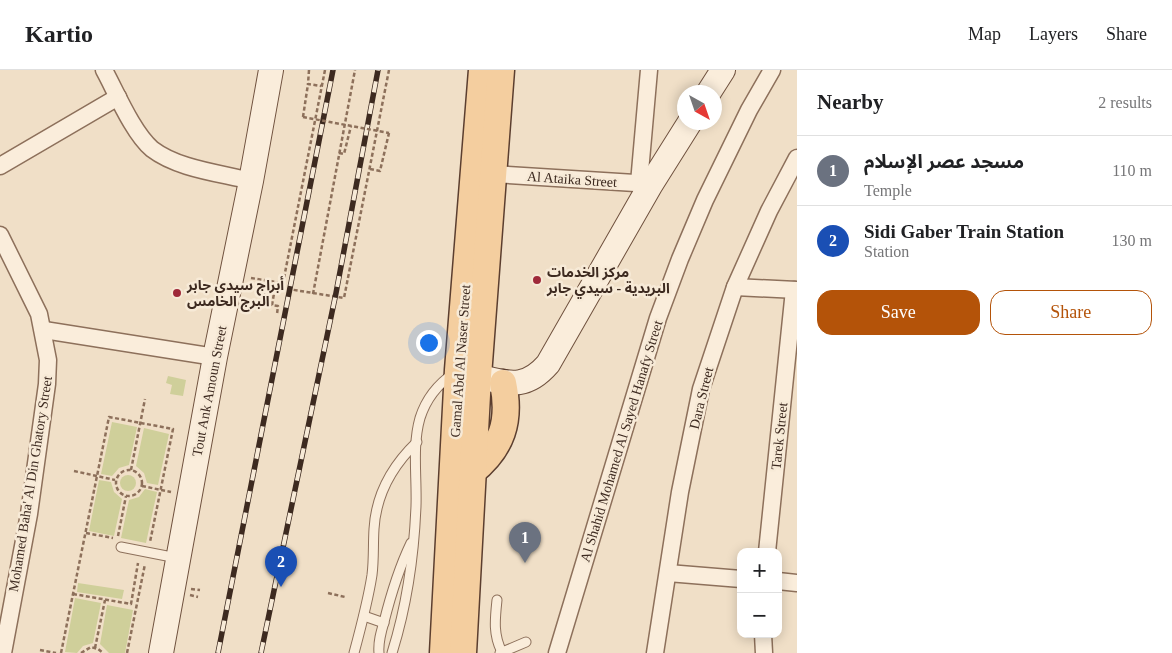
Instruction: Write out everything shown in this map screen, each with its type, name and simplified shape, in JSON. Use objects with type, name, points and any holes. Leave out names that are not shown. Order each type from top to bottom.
[{"type":"main road","name":"Tout Ank Amoun Street","points":[[161,653],[215,356],[251,181],[271,70]]},
{"type":"main road","name":"Gamal Abd Al Naser Street","points":[[463,653],[472,472],[468,373],[482,70]]},
{"type":"main road","name":"Gamal Abd Al Naser Street","points":[[443,653],[468,373],[493,174],[501,70]]},
{"type":"main road","points":[[713,85],[723,70]]},
{"type":"main road","points":[[468,373],[503,383],[516,384],[540,374],[548,364],[645,184],[684,130]]},
{"type":"main road","points":[[472,472],[492,452],[502,433],[507,412],[503,383]]},
{"type":"street","points":[[104,70],[140,135],[152,148],[166,158],[182,164],[251,181]]},
{"type":"street","points":[[645,184],[648,70]]},
{"type":"street","name":"Al Shahid Mohamed Al Sayed Hanafy Street","points":[[557,653],[664,301],[705,200],[749,110],[772,70]]},
{"type":"street","points":[[0,166],[118,97]]},
{"type":"street","name":"Dara Street","points":[[655,653],[680,492],[701,389],[734,287],[769,211],[797,158]]},
{"type":"street","name":"Al Ataika Street","points":[[493,174],[645,184]]},
{"type":"street","name":"Mohamed Baha' Al Din Ghatory Street","points":[[0,235],[30,292],[39,314],[44,330],[48,360],[47,384],[28,514],[3,653]]},
{"type":"street","points":[[734,287],[795,290]]},
{"type":"street","name":"Tarek Street","points":[[768,548],[795,290]]},
{"type":"street","points":[[44,330],[215,356]]},
{"type":"street","points":[[668,573],[737,579]]},
{"type":"street","points":[[782,582],[797,583]]},
{"type":"street","points":[[763,638],[764,653]]},
{"type":"lane","points":[[392,653],[406,596],[414,536],[417,442],[420,417],[428,400],[439,385],[468,373]]},
{"type":"lane","points":[[354,653],[364,616],[372,574],[374,528],[380,496],[395,466],[417,442]]},
{"type":"lane","points":[[379,653],[379,642],[394,583],[414,536]]},
{"type":"lane","points":[[119,543],[147,556],[178,558]]},
{"type":"lane","points":[[496,600],[494,628],[501,653],[526,642]]},
{"type":"lane","points":[[364,616],[384,622]]},
{"type":"path","points":[[309,70],[303,117],[389,134],[380,171],[370,169]]},
{"type":"path","points":[[325,70],[282,288],[344,298],[389,70]]},
{"type":"path","points":[[313,294],[355,70]]},
{"type":"path","points":[[308,84],[321,86]]},
{"type":"path","points":[[339,153],[344,154],[351,126]]},
{"type":"path","points":[[262,279],[283,283]]},
{"type":"path","points":[[276,282],[272,306],[278,306],[277,314]]},
{"type":"path","points":[[131,470],[145,399]]},
{"type":"path","points":[[61,653],[110,416],[173,429],[127,653]]},
{"type":"path","points":[[131,470],[141,477],[142,486],[138,493],[130,496],[122,495],[116,488],[115,480],[119,473],[131,470]]},
{"type":"path","points":[[74,471],[115,480]]},
{"type":"path","points":[[142,486],[190,496]]},
{"type":"path","points":[[119,543],[126,496]]},
{"type":"path","points":[[73,594],[130,604],[139,559],[147,556]]},
{"type":"path","points":[[194,589],[200,590]]},
{"type":"path","points":[[328,593],[345,597]]},
{"type":"path","points":[[193,596],[198,597]]},
{"type":"path","points":[[95,648],[105,600]]},
{"type":"path","points":[[81,653],[87,648],[95,648],[103,653]]},
{"type":"path","points":[[40,650],[56,653]]},
{"type":"green space","points":[[168,376],[186,380],[183,396],[170,394],[172,385],[166,383]]},
{"type":"green space","points":[[112,422],[137,427],[129,465],[119,468],[112,476],[101,474]]},
{"type":"green space","points":[[144,428],[169,434],[158,485],[147,483],[144,473],[136,466]]},
{"type":"green space","points":[[125,475],[131,475],[136,480],[134,489],[125,491],[120,486],[120,480]]},
{"type":"green space","points":[[99,480],[111,482],[114,492],[122,499],[114,536],[89,531]]},
{"type":"green space","points":[[145,489],[157,492],[146,543],[121,538],[129,500],[139,497]]},
{"type":"green space","points":[[78,583],[124,590],[122,599],[77,592]]},
{"type":"green space","points":[[75,598],[101,603],[93,643],[83,646],[77,653],[65,652]]},
{"type":"green space","points":[[107,605],[133,610],[125,653],[109,653],[100,644]]},
{"type":"railway","points":[[218,653],[333,70]]},
{"type":"railway","points":[[261,653],[336,293],[378,70]]},
{"type":"place","name":"مركز الخدمات البريدية - سيدي جابر","points":[[537,280]]},
{"type":"place","name":"أبراج سيدي جابر البرج الخامس","points":[[177,293]]},
{"type":"place","name":"مسجد عصر الإسلام","points":[[525,563]]},
{"type":"place","name":"Sidi Gaber Train Station","points":[[281,587]]}]
